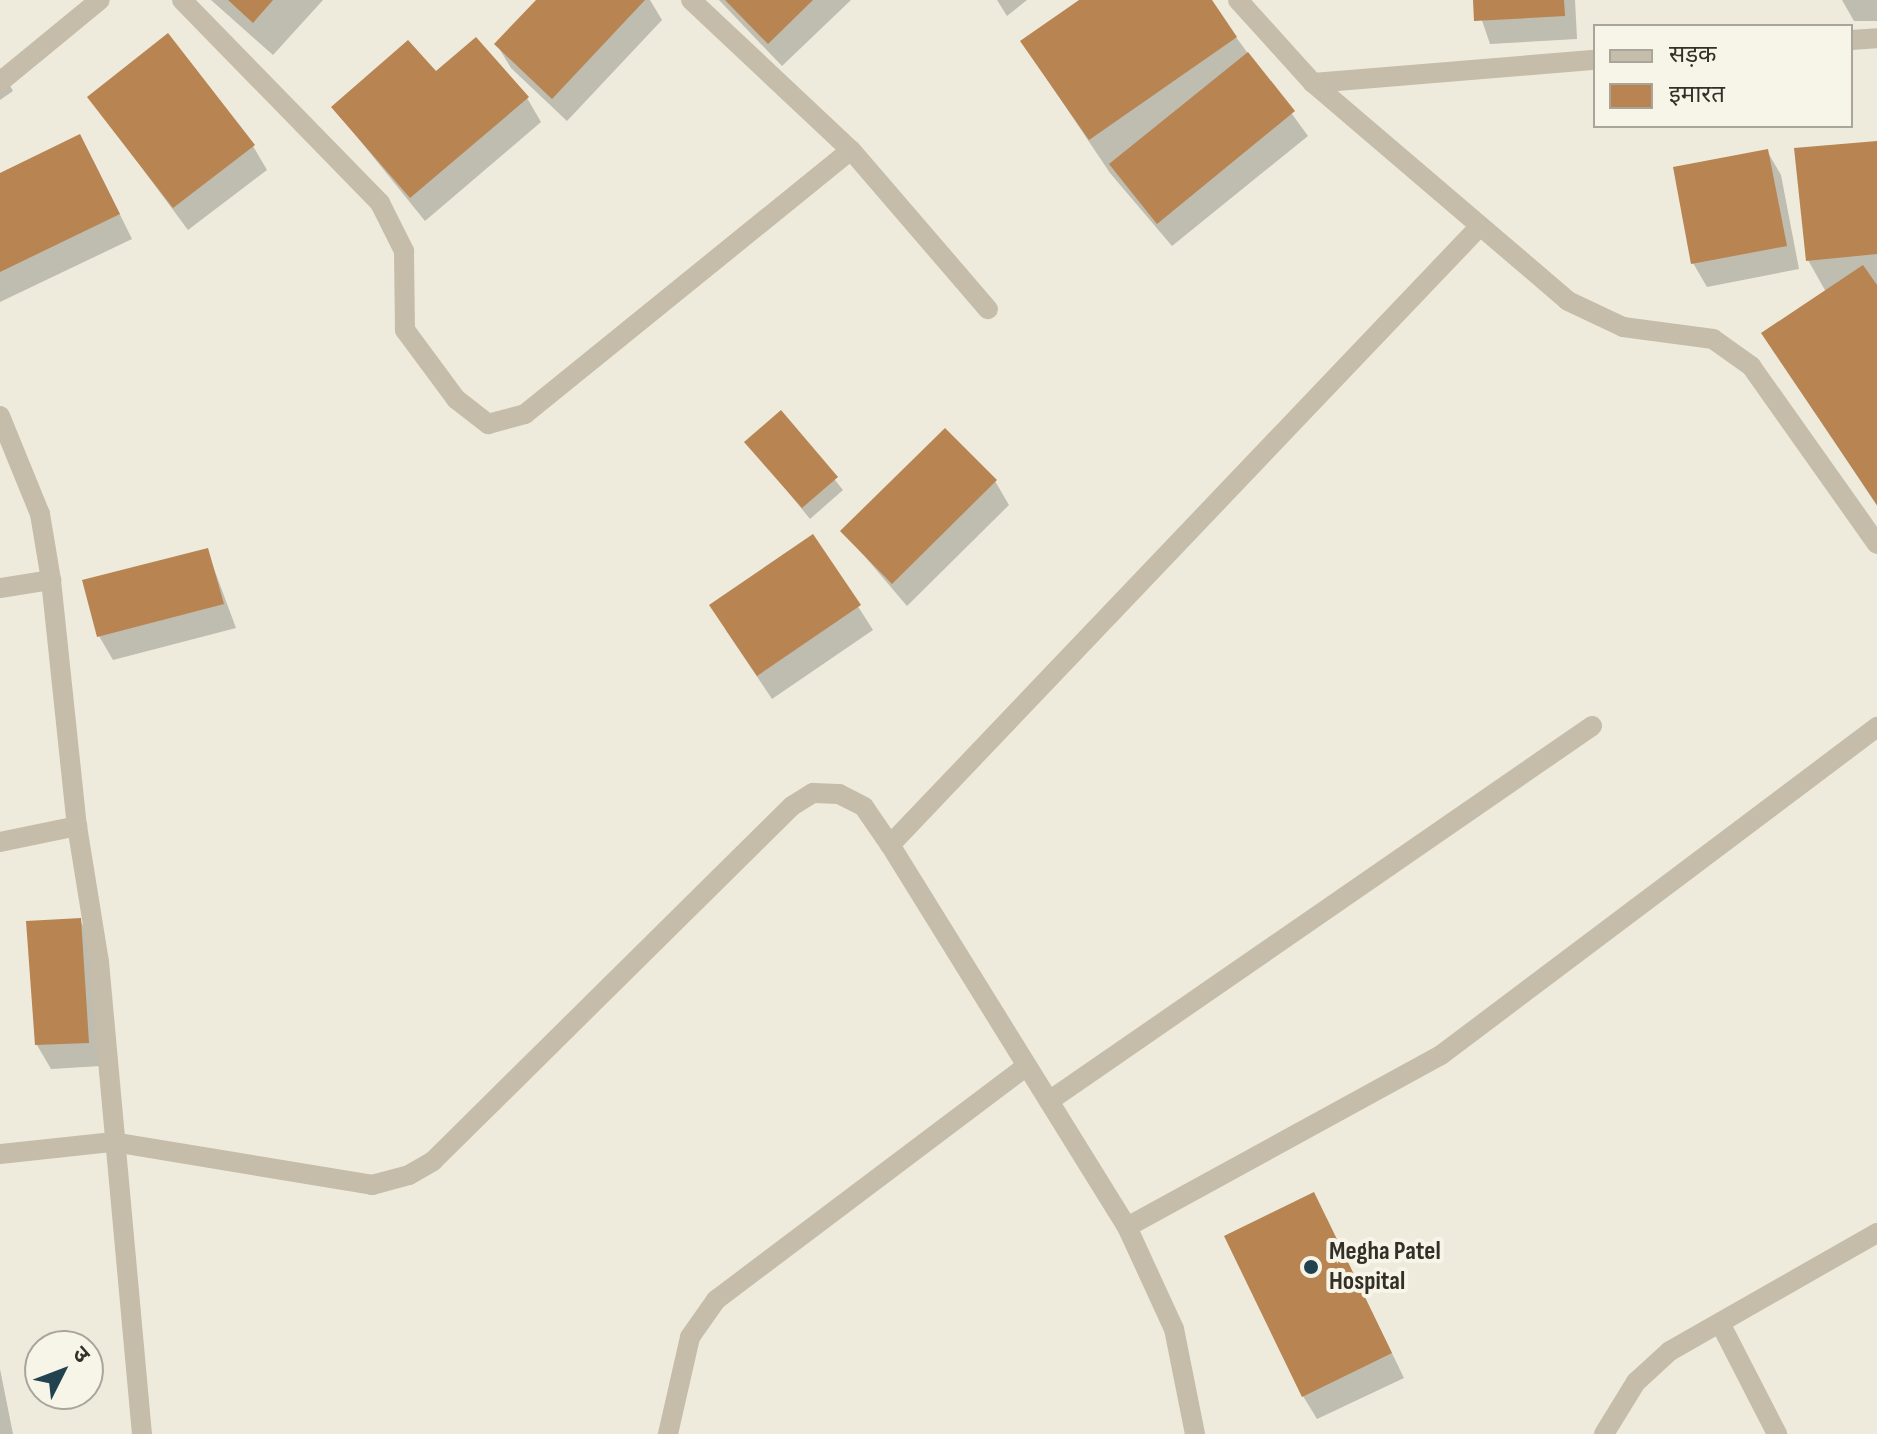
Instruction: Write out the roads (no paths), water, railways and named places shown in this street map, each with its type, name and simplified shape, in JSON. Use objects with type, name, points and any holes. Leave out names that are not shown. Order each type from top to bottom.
[{"type":"street","points":[[0,82],[100,0]]},
{"type":"street","points":[[182,0],[380,203],[404,251],[405,330],[456,399],[488,424],[525,414],[851,150]]},
{"type":"street","points":[[691,0],[851,150],[988,309]]},
{"type":"street","points":[[1238,0],[1313,83],[1480,226],[1598,320],[1713,339],[1751,366],[1877,544]]},
{"type":"street","points":[[1853,40],[1877,38]]},
{"type":"street","points":[[1313,83],[1593,60]]},
{"type":"street","points":[[890,845],[1480,226]]},
{"type":"street","points":[[0,416],[40,514],[51,580],[77,826],[99,962],[142,1434]]},
{"type":"street","points":[[0,588],[51,580]]},
{"type":"street","points":[[1049,1101],[1592,726]]},
{"type":"street","points":[[1127,1227],[1441,1055],[1877,727]]},
{"type":"street","points":[[0,1154],[113,1142],[372,1185],[409,1175],[433,1161],[792,806],[813,793],[839,794],[864,807],[890,845],[1127,1227],[1174,1329],[1195,1434]]},
{"type":"street","points":[[0,842],[77,826]]},
{"type":"street","points":[[668,1434],[690,1337],[716,1300],[1027,1066]]},
{"type":"street","points":[[1604,1434],[1636,1382],[1720,1323],[1877,1233]]},
{"type":"street","points":[[1720,1323],[1777,1434]]},
{"type":"place","name":"Megha Patel Hospital","points":[[1311,1267]]}]
